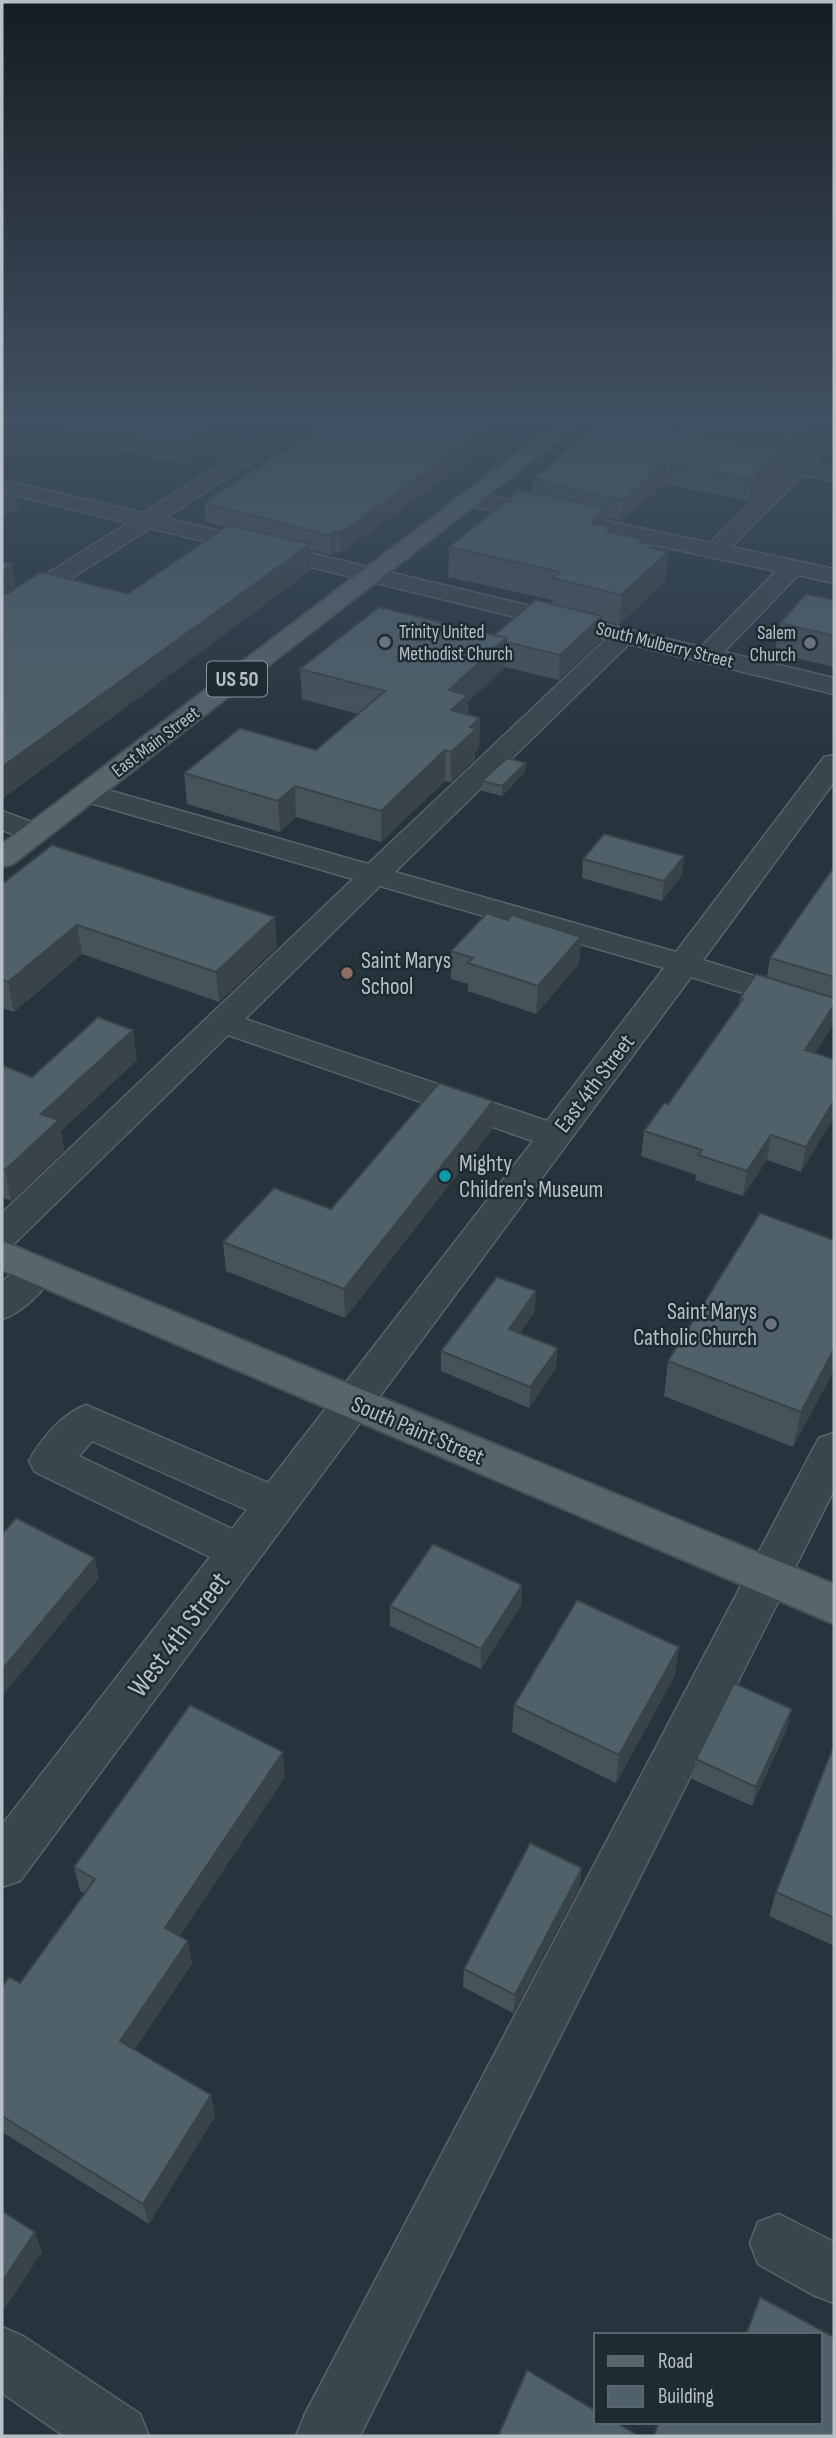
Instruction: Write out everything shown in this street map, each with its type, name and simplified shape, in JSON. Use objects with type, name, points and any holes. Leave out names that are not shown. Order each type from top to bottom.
[{"type":"main road","name":"East Main Street","points":[[2,858],[428,533]]},
{"type":"main road","name":"South Paint Street","points":[[20,1262],[834,1605]]},
{"type":"street","points":[[2,612],[127,533]]},
{"type":"street","name":"South Mulberry Street","points":[[195,533],[834,686]]},
{"type":"street","points":[[630,533],[834,576]]},
{"type":"street","points":[[715,551],[733,533]]},
{"type":"street","points":[[707,655],[793,567]]},
{"type":"street","points":[[2,1234],[625,634]]},
{"type":"street","name":"East 4th Street","points":[[354,1403],[834,763]]},
{"type":"street","points":[[87,793],[683,964],[834,1012]]},
{"type":"street","points":[[2,820],[35,833]]},
{"type":"street","points":[[222,1022],[554,1136]]},
{"type":"street","points":[[2,1306],[20,1262]]},
{"type":"street","name":"West 4th Street","points":[[2,1864],[354,1403]]},
{"type":"street","points":[[240,1552],[50,1461],[86,1421],[277,1504]]},
{"type":"street","points":[[327,2436],[834,1449]]},
{"type":"street","points":[[779,2243],[834,2274]]},
{"type":"street","points":[[2,2357],[118,2436]]},
{"type":"building","points":[[218,533],[262,533],[310,544],[2,767],[2,594],[41,572],[128,594]]},
{"type":"building","points":[[467,533],[614,533],[641,539],[639,542],[652,544],[649,548],[668,552],[621,595],[553,578],[560,572],[449,547]]},
{"type":"building","points":[[2,562],[12,564],[2,571]]},
{"type":"building","points":[[806,594],[834,600],[834,636],[780,623]]},
{"type":"building","points":[[535,600],[602,616],[560,655],[506,642],[506,638],[494,635]]},
{"type":"building","points":[[379,607],[506,638],[449,690],[468,695],[451,710],[480,718],[470,727],[476,729],[451,752],[445,750],[381,811],[295,786],[278,801],[184,773],[240,728],[316,750],[385,691],[300,669]]},
{"type":"building","points":[[507,758],[526,763],[502,786],[482,781]]},
{"type":"building","points":[[604,834],[684,856],[664,881],[583,859]]},
{"type":"building","points":[[52,845],[275,917],[216,972],[77,925],[8,982],[2,980],[2,884]]},
{"type":"building","points":[[834,867],[834,977],[770,958]]},
{"type":"building","points":[[487,913],[508,920],[512,915],[581,937],[538,986],[468,963],[473,958],[451,951]]},
{"type":"building","points":[[756,974],[834,998],[834,1005],[805,1050],[834,1059],[834,1101],[806,1147],[771,1135],[747,1171],[698,1155],[702,1150],[644,1131],[664,1103],[668,1104],[743,999],[740,998]]},
{"type":"building","points":[[98,1017],[133,1030],[41,1114],[59,1120],[5,1170],[2,1169],[2,1065],[32,1077]]},
{"type":"building","points":[[439,1083],[493,1101],[344,1289],[223,1242],[274,1188],[331,1209]]},
{"type":"building","name":"Saint Marys Catholic Church","points":[[760,1213],[834,1240],[834,1349],[801,1412],[668,1361]]},
{"type":"building","points":[[497,1277],[536,1291],[509,1329],[558,1348],[530,1387],[441,1351]]},
{"type":"building","points":[[16,1518],[95,1558],[2,1670],[2,1534]]},
{"type":"building","points":[[433,1544],[522,1585],[481,1649],[390,1606]]},
{"type":"building","points":[[577,1600],[679,1647],[619,1755],[514,1705]]},
{"type":"building","points":[[734,1683],[792,1709],[756,1787],[696,1759]]},
{"type":"building","points":[[190,1705],[283,1752],[165,1928],[188,1941],[120,2041],[211,2095],[143,2204],[2,2116],[2,1987],[9,1977],[20,1983],[95,1879],[74,1867]]},
{"type":"building","points":[[834,1745],[834,1918],[776,1892]]},
{"type":"building","points":[[530,1843],[582,1868],[515,1995],[464,1969]]},
{"type":"building","points":[[2,2211],[35,2232],[2,2282]]},
{"type":"building","points":[[760,2297],[834,2337],[834,2436],[654,2436],[658,2424],[822,2424],[822,2333],[747,2333]]},
{"type":"building","points":[[527,2370],[594,2410],[594,2424],[618,2424],[639,2436],[498,2436]]},
{"type":"place","name":"Trinity United Methodist Church","points":[[385,642]]},
{"type":"place","name":"Salem Church","points":[[810,643]]},
{"type":"place","name":"Saint Marys School","points":[[347,973]]},
{"type":"place","name":"Mighty Children's Museum","points":[[445,1176]]},
{"type":"place","name":"Saint Marys Catholic Church","points":[[771,1324]]}]
